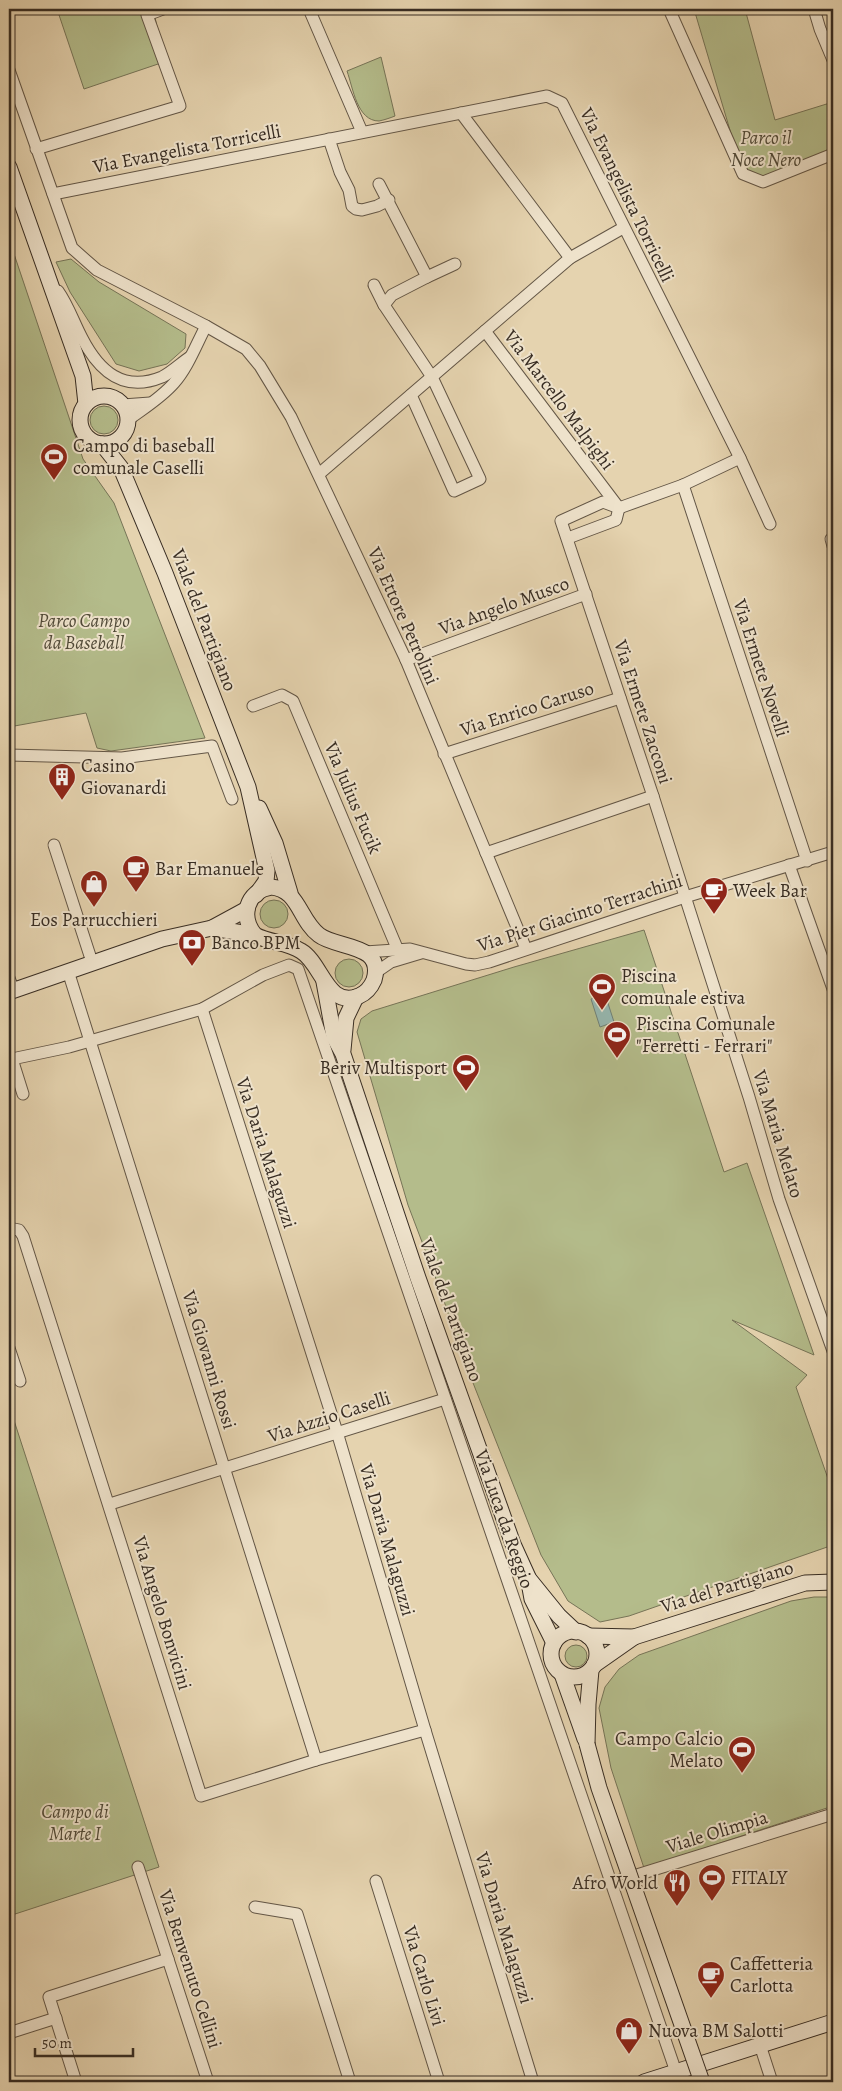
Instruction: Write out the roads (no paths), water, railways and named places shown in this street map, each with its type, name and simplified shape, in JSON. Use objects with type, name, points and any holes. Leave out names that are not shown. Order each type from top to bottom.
[{"type":"main road","points":[[9,167],[83,376],[86,404]]},
{"type":"main road","points":[[83,376],[101,396]]},
{"type":"main road","points":[[121,438],[114,442],[102,444],[91,441],[81,428],[80,413],[90,400],[101,396],[113,397],[126,412],[125,431],[121,438],[121,468]]},
{"type":"main road","points":[[102,444],[121,468]]},
{"type":"main road","name":"Viale del Partigiano","points":[[121,468],[165,573],[248,787],[272,837],[290,893],[306,922],[320,936],[365,952]]},
{"type":"main road","name":"Viale del Partigiano","points":[[247,909],[266,881],[267,871],[248,787]]},
{"type":"main road","points":[[256,895],[271,887],[283,889],[290,893]]},
{"type":"main road","points":[[10,987],[68,971],[162,939],[212,928],[247,909],[247,923],[255,935]]},
{"type":"main road","name":"Viale del Partigiano","points":[[212,928],[255,935],[289,945],[303,952],[315,964],[330,990],[337,995],[349,998],[356,997],[369,988],[375,973]]},
{"type":"main road","points":[[365,952],[373,962],[375,973]]},
{"type":"main road","name":"Viale del Partigiano","points":[[324,982],[334,1037],[343,1054],[426,1301],[513,1544],[528,1577],[559,1616],[596,1646],[596,1659],[593,1667],[588,1704],[587,1744]]},
{"type":"main road","name":"Viale del Partigiano","points":[[343,1054],[343,1034],[346,1018],[356,997]]},
{"type":"main road","name":"Viale del Partigiano","points":[[528,1577],[532,1599],[554,1644],[552,1650],[553,1664],[562,1674],[587,1744],[599,1788],[702,2082]]},
{"type":"main road","name":"Via del Partigiano","points":[[582,1634],[634,1636],[804,1583],[833,1582]]},
{"type":"main road","points":[[554,1644],[563,1634],[582,1634]]},
{"type":"main road","name":"Via del Partigiano","points":[[593,1667],[634,1636]]},
{"type":"main road","points":[[562,1674],[577,1677],[593,1667]]},
{"type":"main road","points":[[644,2082],[833,2022]]},
{"type":"street","points":[[36,149],[180,106],[147,15],[163,9]]},
{"type":"street","points":[[309,9],[362,132]]},
{"type":"street","points":[[669,9],[743,174],[763,182],[833,154]]},
{"type":"street","points":[[814,9],[833,60]]},
{"type":"street","name":"Via Ettore Petrolini","points":[[9,70],[72,248],[97,270],[206,326],[246,349],[260,366],[291,417],[406,660],[526,949]]},
{"type":"street","name":"Via Evangelista Torricelli","points":[[52,194],[548,96],[562,103],[740,458],[770,524]]},
{"type":"street","points":[[461,113],[570,258]]},
{"type":"street","points":[[329,139],[340,172],[349,190],[352,206],[362,210],[389,200]]},
{"type":"street","points":[[379,184],[389,200],[427,277]]},
{"type":"street","name":"Via Marcello Malpighi","points":[[619,508],[485,331],[570,258],[623,228]]},
{"type":"street","points":[[384,305],[392,295],[455,264]]},
{"type":"street","points":[[48,279],[60,293],[92,356],[103,370],[115,377],[130,381],[147,381],[162,377],[190,357]]},
{"type":"street","points":[[374,285],[384,305],[432,377],[480,479],[454,491],[411,395]]},
{"type":"street","points":[[126,412],[151,403],[173,384],[206,326]]},
{"type":"street","points":[[319,474],[485,331]]},
{"type":"street","points":[[568,538],[616,520],[619,508],[683,485],[740,458]]},
{"type":"street","name":"Via Ermete Novelli","points":[[683,485],[807,861]]},
{"type":"street","name":"Via Ermete Zacconi","points":[[619,508],[604,502],[561,521],[685,897]]},
{"type":"street","name":"Via Angelo Musco","points":[[406,660],[586,594]]},
{"type":"street","name":"Via Julius Fucik","points":[[253,706],[282,695],[293,701],[397,948]]},
{"type":"street","name":"Via Enrico Caruso","points":[[444,754],[620,698]]},
{"type":"street","points":[[9,755],[122,758],[212,746],[232,798]]},
{"type":"street","points":[[486,853],[653,796]]},
{"type":"street","points":[[54,845],[92,962]]},
{"type":"street","name":"Via Pier Giacinto Terrachini","points":[[365,952],[397,948],[410,949],[475,965],[685,897],[833,852]]},
{"type":"street","points":[[789,865],[833,989]]},
{"type":"street","name":"Via Maria Melato","points":[[685,897],[749,1097],[779,1199],[833,1351]]},
{"type":"street","name":"Via Pier Giacinto Terrachini","points":[[375,973],[391,962],[423,953]]},
{"type":"street","name":"Via Luca da Reggio","points":[[202,1009],[263,975],[280,968],[293,966],[298,969],[676,2072]]},
{"type":"street","name":"Via Giovanni Rossi","points":[[68,971],[316,1760]]},
{"type":"street","points":[[22,1094],[12,1059],[90,1041],[202,1009]]},
{"type":"street","name":"Via Daria Malaguzzi","points":[[202,1009],[337,1432],[424,1730],[533,2082]]},
{"type":"street","name":"Via Angelo Bonvicini","points":[[9,1228],[19,1230],[23,1236],[110,1504],[201,1796],[316,1760],[424,1730]]},
{"type":"street","points":[[9,1348],[20,1381]]},
{"type":"street","name":"Via Azzio Caselli","points":[[110,1504],[445,1399]]},
{"type":"street","name":"Viale Olimpia","points":[[611,1883],[833,1814]]},
{"type":"street","name":"Via Benvenuto Cellini","points":[[138,1867],[208,2082]]},
{"type":"street","name":"Via Carlo Livi","points":[[376,1881],[439,2082]]},
{"type":"street","points":[[255,1907],[297,1914],[350,2082]]},
{"type":"street","points":[[73,2082],[49,1997],[168,1959]]},
{"type":"street","points":[[9,2033],[56,2018]]},
{"type":"street","points":[[760,2045],[772,2082]]},
{"type":"water","name":"Piscina comunale estiva","points":[[605,994],[614,1022],[600,1027],[591,999]]},
{"type":"place","name":"Campo di baseball comunale Caselli","points":[[54,481]]},
{"type":"place","name":"Casino Giovanardi","points":[[62,801]]},
{"type":"place","name":"Bar Emanuele","points":[[136,893]]},
{"type":"place","name":"Eos Parrucchieri","points":[[94,908]]},
{"type":"place","name":"Week Bar","points":[[714,915]]},
{"type":"place","name":"Banco BPM","points":[[192,967]]},
{"type":"place","name":"Piscina comunale estiva","points":[[602,1011]]},
{"type":"place","name":"Piscina Comunale \"Ferretti - Ferrari\"","points":[[617,1059]]},
{"type":"place","name":"Beriv Multisport","points":[[466,1092]]},
{"type":"place","name":"Campo Calcio Melato","points":[[742,1774]]},
{"type":"place","name":"FITALY","points":[[712,1902]]},
{"type":"place","name":"Afro World","points":[[677,1907]]},
{"type":"place","name":"Caffetteria Carlotta","points":[[711,1999]]},
{"type":"place","name":"Nuova BM Salotti","points":[[629,2055]]},
{"type":"park label","name":"Parco il Noce Nero","points":[[766,149]]},
{"type":"park label","name":"Parco Campo da Baseball","points":[[84,632]]},
{"type":"park label","name":"Campo di Marte I","points":[[75,1823]]}]
